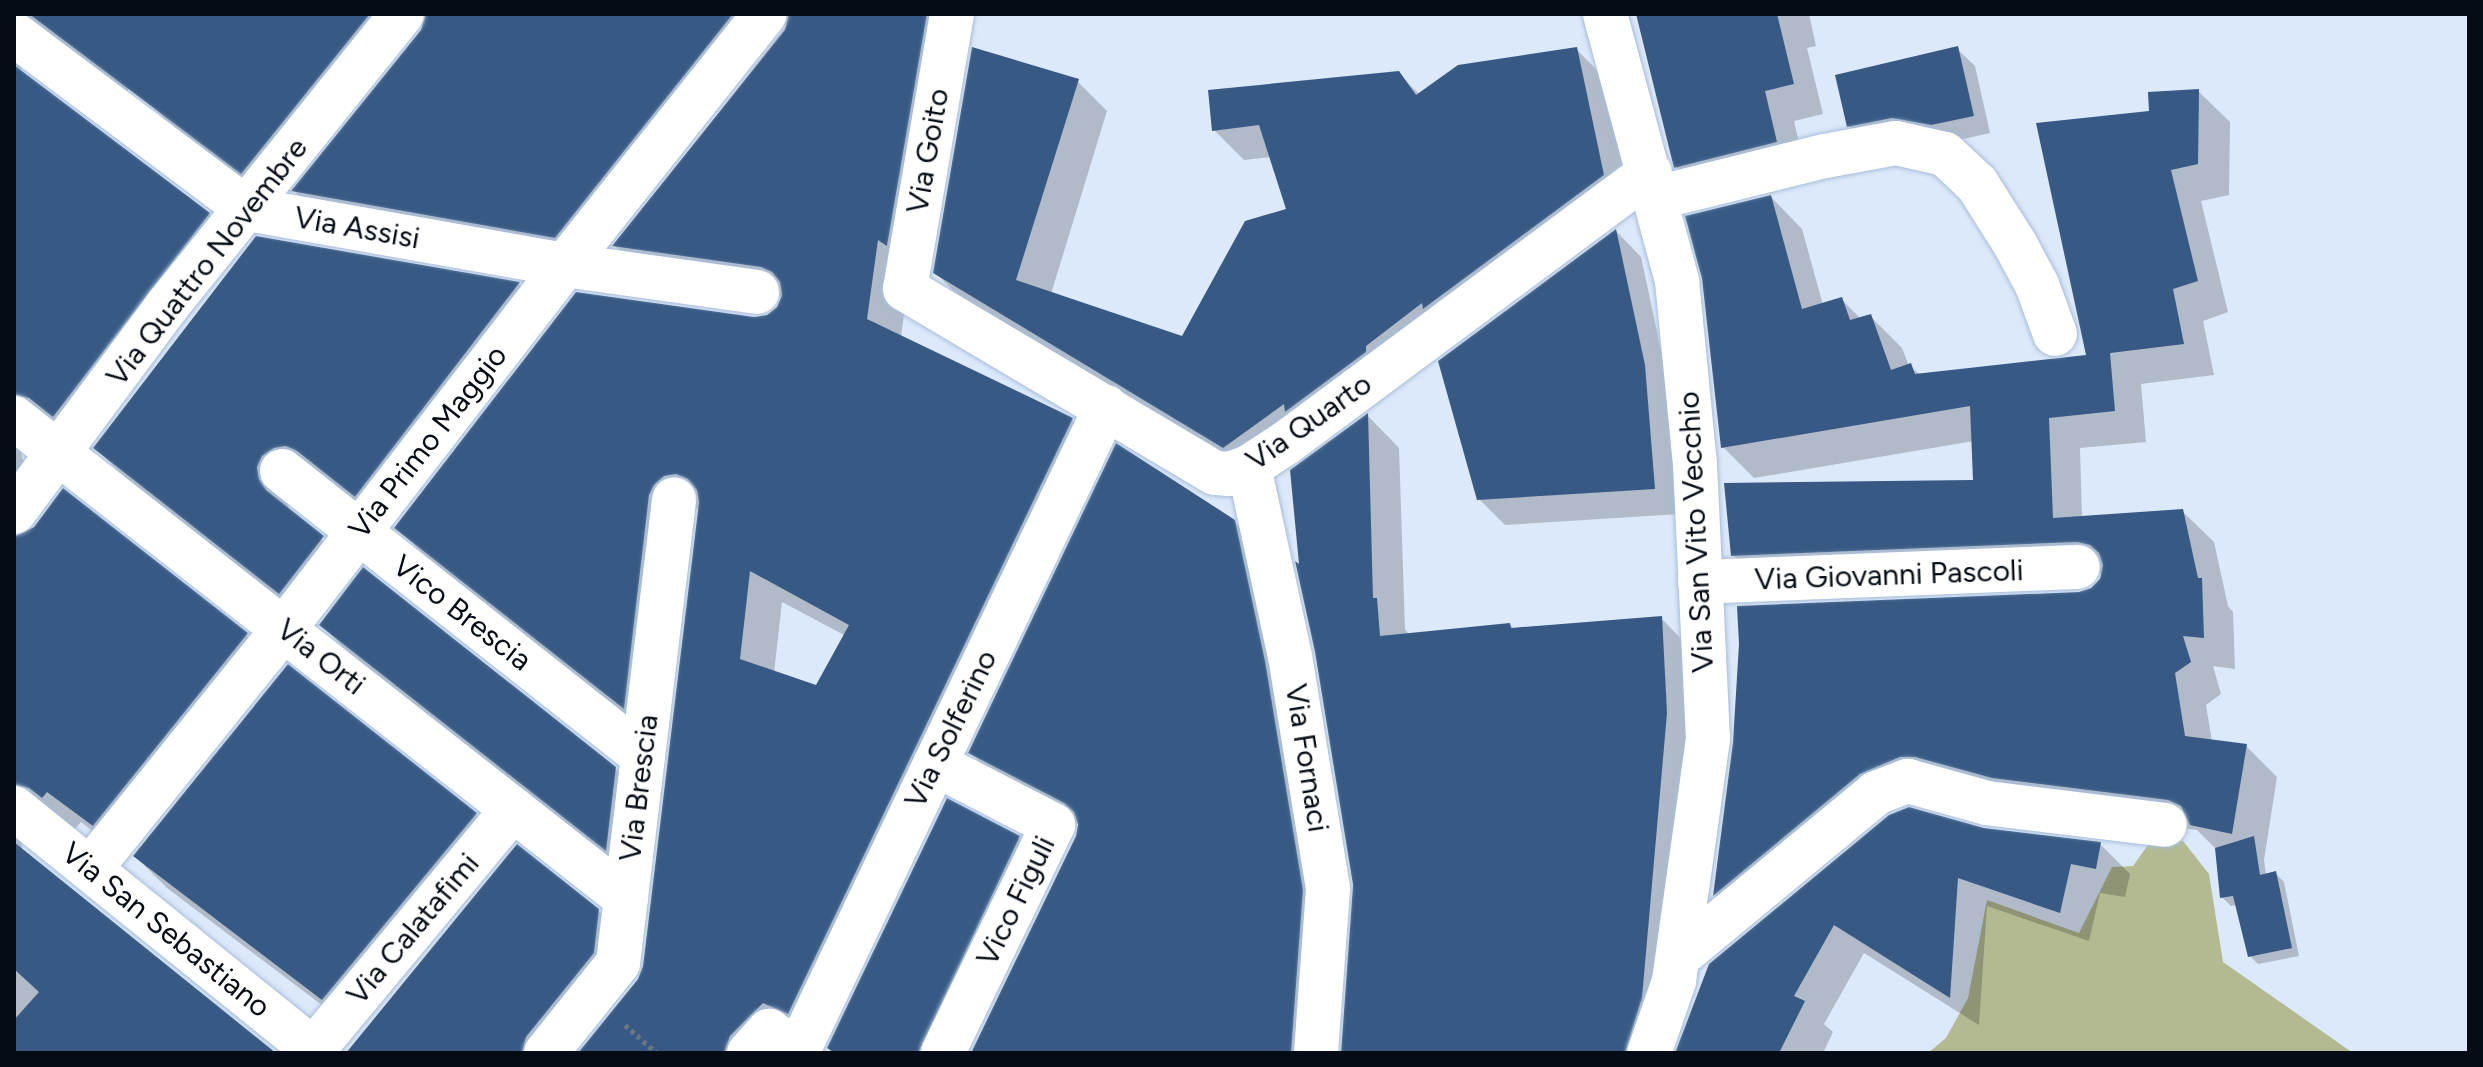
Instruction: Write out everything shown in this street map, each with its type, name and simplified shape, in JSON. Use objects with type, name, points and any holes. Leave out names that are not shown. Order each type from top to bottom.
[{"type":"street","name":"Via Quattro Novembre","points":[[14,512],[61,454],[167,306],[402,14]]},
{"type":"street","name":"Via Primo Maggio","points":[[90,869],[284,629],[565,265],[765,14]]},
{"type":"street","name":"Via Goito","points":[[905,289],[952,14]]},
{"type":"street","name":"Via San Vito Vecchio","points":[[1605,14],[1677,281],[1695,464],[1708,739],[1674,981],[1649,1053]]},
{"type":"street","name":"Via Assisi","points":[[14,34],[247,209],[565,265],[757,292]]},
{"type":"street","points":[[1653,185],[1896,143],[1945,154],[1977,184],[2015,244],[2037,285],[2055,334]]},
{"type":"street","name":"Via Quarto","points":[[905,289],[1215,473],[1229,474],[1249,467],[1653,185]]},
{"type":"street","name":"Via Solferino","points":[[779,1047],[935,764],[1106,407]]},
{"type":"street","name":"Via Orti","points":[[14,418],[626,898]]},
{"type":"street","name":"Via Fornaci","points":[[1249,467],[1290,656],[1328,889],[1316,1053]]},
{"type":"street","name":"Vico Brescia","points":[[282,471],[643,756]]},
{"type":"street","name":"Via Brescia","points":[[546,1053],[618,963],[674,499]]},
{"type":"street","name":"Via Giovanni Pascoli","points":[[1700,582],[2078,567]]},
{"type":"street","name":"Vico Figuli","points":[[935,764],[1053,825],[943,1053]]},
{"type":"street","points":[[1678,957],[1876,793],[1908,781],[1987,803],[2165,825]]},
{"type":"street","name":"Via San Sebastiano","points":[[14,808],[316,1051]]},
{"type":"street","name":"Via Calatafimi","points":[[316,1051],[513,809]]},
{"type":"green space","points":[[2155,835],[2183,841],[2209,874],[2223,962],[2353,1053],[1928,1053],[1946,1038],[1968,998],[1987,900],[2079,933],[2112,867],[2133,866]]},
{"type":"building","points":[[29,14],[370,14],[241,174]]},
{"type":"building","points":[[426,14],[733,14],[555,238],[291,191],[421,30]]},
{"type":"building","points":[[789,14],[927,14],[887,246],[878,240],[867,319],[1073,418],[788,1014],[763,1003],[730,1036],[724,1053],[578,1053],[638,979],[643,966],[699,502],[697,490],[688,479],[676,474],[664,476],[649,495],[624,709],[394,528],[576,292],[754,317],[767,315],[777,307],[782,295],[780,282],[772,272],[761,267],[612,246],[785,30]],"holes":[[[750,571],[849,625],[816,685],[740,659]]]},
{"type":"building","points":[[1636,14],[1777,14],[1794,84],[1765,91],[1777,142],[1674,168]]},
{"type":"building","points":[[1958,46],[1974,116],[1931,125],[1892,118],[1847,127],[1835,75]]},
{"type":"building","points":[[972,47],[1079,79],[1016,280],[1182,336],[1245,221],[1286,209],[1259,125],[1212,131],[1208,90],[1399,71],[1416,95],[1458,65],[1577,47],[1604,175],[1423,309],[1422,303],[1366,346],[1366,352],[1285,412],[1284,404],[1223,448],[933,273]]},
{"type":"building","points":[[14,65],[210,213],[53,417],[29,398],[14,394]]},
{"type":"building","points":[[2199,89],[2198,164],[2171,170],[2198,281],[2173,289],[2184,344],[2110,353],[2115,411],[2049,418],[2053,518],[2183,509],[2198,578],[2202,578],[2204,638],[2183,636],[2191,662],[2175,673],[2185,736],[2247,744],[2232,834],[2190,825],[2181,806],[2168,800],[1992,778],[1915,757],[1900,757],[1860,774],[1713,896],[1733,742],[1739,644],[1737,606],[2079,592],[2091,588],[2100,579],[2103,565],[2099,553],[2090,545],[2077,542],[1731,556],[1724,483],[1973,480],[1970,406],[1721,448],[1702,279],[1685,216],[1771,195],[1802,309],[1842,297],[1850,320],[1871,314],[1891,370],[1911,363],[1915,374],[2086,355],[2036,123],[2149,111],[2148,92]]},
{"type":"building","points":[[1616,229],[1645,365],[1655,489],[1477,500],[1438,361]]},
{"type":"building","points":[[256,236],[520,282],[355,497],[297,451],[286,446],[274,448],[262,456],[257,467],[259,479],[266,490],[324,536],[279,594],[93,448]]},
{"type":"building","points":[[1368,413],[1373,598],[1377,598],[1380,636],[1510,623],[1511,628],[1662,616],[1667,713],[1642,998],[1625,1053],[1341,1053],[1353,885],[1315,652],[1295,561],[1299,564],[1290,470]]},
{"type":"building","points":[[1116,443],[1235,520],[1265,661],[1303,890],[1291,1053],[971,1053],[1076,836],[1078,824],[1074,812],[1064,803],[968,753]]},
{"type":"building","points":[[63,488],[248,633],[93,826],[47,792],[42,798],[29,788],[14,784],[14,537],[34,527]]},
{"type":"building","points":[[363,567],[616,767],[606,851],[319,625]]},
{"type":"building","points":[[288,664],[477,813],[322,1000],[133,856]]},
{"type":"building","points":[[947,798],[1020,836],[918,1053],[835,1053],[827,1048]]},
{"type":"building","points":[[1909,807],[1984,828],[2101,842],[2096,869],[2071,864],[2060,913],[1958,878],[1950,998],[1834,925],[1794,996],[1805,1001],[1779,1053],[1675,1053],[1709,964],[1889,815]]},
{"type":"building","points":[[2254,836],[2260,875],[2276,871],[2292,948],[2248,957],[2233,896],[2220,898],[2215,848]]},
{"type":"building","points":[[14,842],[276,1053],[14,1053],[14,1020],[39,992],[14,969]]},
{"type":"building","points":[[517,844],[599,909],[594,953],[526,1037],[522,1053],[346,1053]]}]
